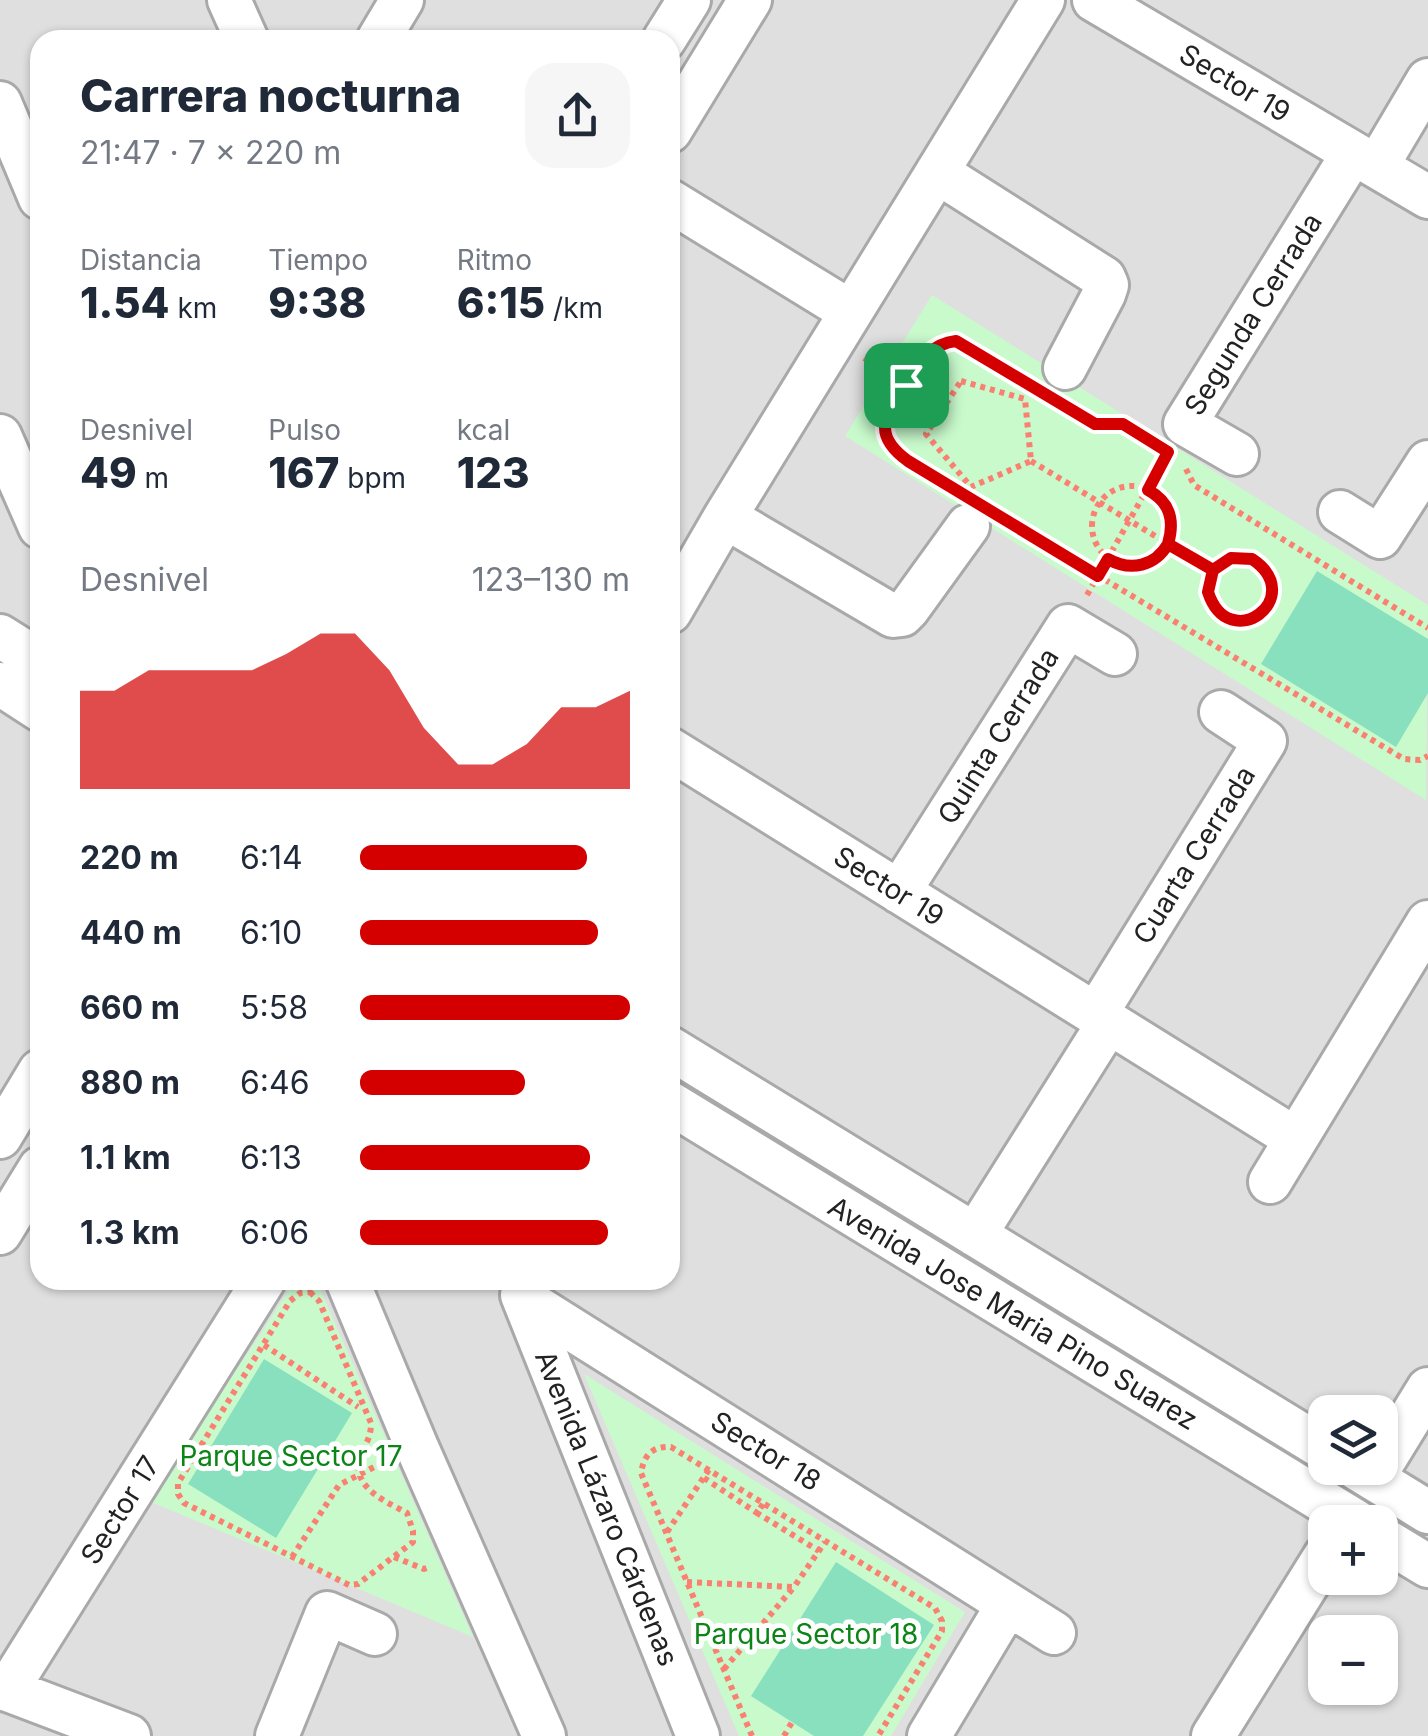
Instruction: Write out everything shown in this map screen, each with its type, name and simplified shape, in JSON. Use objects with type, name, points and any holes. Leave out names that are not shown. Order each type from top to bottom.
[{"type":"street","points":[[229,0],[242,30]]},
{"type":"street","points":[[384,30],[402,0]]},
{"type":"street","points":[[680,115],[750,0]]},
{"type":"street","points":[[680,595],[1043,0]]},
{"type":"street","name":"Sector 19","points":[[1094,0],[1428,196]]},
{"type":"street","points":[[670,30],[687,1]]},
{"type":"street","points":[[1365,159],[1428,80]]},
{"type":"street","points":[[0,102],[30,174]]},
{"type":"street","name":"Segunda Cerrada","points":[[1236,454],[1184,424],[1365,159]]},
{"type":"street","points":[[937,172],[1104,278],[1104,294],[1054,386]]},
{"type":"street","points":[[680,208],[843,325]]},
{"type":"street","points":[[0,436],[30,504]]},
{"type":"street","points":[[1340,512],[1380,536],[1428,462]]},
{"type":"street","points":[[725,517],[893,616],[908,610],[977,513]]},
{"type":"street","name":"Quinta Cerrada","points":[[899,892],[1068,626],[1115,654]]},
{"type":"street","points":[[0,684],[30,704]]},
{"type":"street","name":"Cuarta Cerrada","points":[[1102,1018],[1265,742],[1221,712]]},
{"type":"street","name":"Sector 19","points":[[680,755],[1296,1140]]},
{"type":"street","points":[[1270,1182],[1428,922]]},
{"type":"street","points":[[975,1235],[1102,1018]]},
{"type":"street","name":"Avenida Jose Maria Pino Suarez","points":[[680,1054],[1308,1439]]},
{"type":"street","points":[[0,1137],[30,1088]]},
{"type":"street","name":"Avenida Jose Maria Pino Suarez","points":[[680,1109],[1325,1505]]},
{"type":"street","points":[[0,1233],[21,1181]]},
{"type":"street","name":"Sector 17","points":[[129,1736],[3,1688],[258,1290]]},
{"type":"street","points":[[352,1290],[544,1736]]},
{"type":"street","name":"Sector 18","points":[[519,1290],[734,1432],[1054,1632]]},
{"type":"street","name":"Avenida Lázaro Cárdenas","points":[[519,1290],[698,1736]]},
{"type":"street","points":[[1398,1432],[1428,1389]]},
{"type":"street","points":[[1392,1485],[1428,1512]]},
{"type":"street","name":"Avenida Jose Maria Pino Suarez","points":[[1398,1548],[1428,1566]]},
{"type":"street","points":[[1213,1736],[1308,1583]]},
{"type":"street","points":[[929,1736],[1008,1604]]},
{"type":"street","points":[[278,1736],[327,1613],[374,1634]]},
{"type":"path","points":[[843,325],[906,385],[942,410]]},
{"type":"path","points":[[1428,628],[1194,485],[1182,460],[1123,424],[1095,424],[1054,386],[956,341],[944,342],[926,353],[884,417],[884,432],[893,450],[977,513],[1098,576],[1404,760],[1428,756]]},
{"type":"path","points":[[962,381],[1025,399],[1032,461],[971,487],[926,434],[962,381]]},
{"type":"path","points":[[1068,626],[1168,452]]},
{"type":"path","points":[[1032,461],[1213,570]]},
{"type":"path","points":[[1128,486],[1148,490],[1164,502],[1170,514],[1168,544],[1162,554],[1139,566],[1127,567],[1108,559],[1096,546],[1091,522],[1099,502],[1114,489],[1128,486]]},
{"type":"path","points":[[1231,558],[1252,559],[1269,574],[1272,596],[1268,606],[1253,619],[1234,621],[1224,617],[1211,603],[1208,592],[1213,570],[1231,558]]},
{"type":"path","points":[[310,1292],[319,1300],[366,1413],[371,1438],[359,1462],[360,1474],[371,1492],[407,1513],[414,1531],[413,1542],[358,1584],[348,1585],[184,1503],[178,1494],[178,1483],[290,1301],[300,1293],[310,1292]]},
{"type":"path","points":[[263,1344],[366,1413]]},
{"type":"path","points":[[635,1579],[734,1432]]},
{"type":"path","points":[[292,1557],[339,1485],[416,1446]]},
{"type":"path","points":[[752,1736],[641,1473],[643,1461],[650,1452],[671,1448],[757,1513],[819,1550]]},
{"type":"path","points":[[757,1513],[789,1466]]},
{"type":"path","points":[[706,1474],[935,1608],[942,1631],[878,1736]]},
{"type":"path","points":[[724,1669],[794,1587],[825,1542]]},
{"type":"path","points":[[687,1582],[794,1587]]},
{"type":"path","points":[[784,1736],[792,1722]]},
{"type":"shaded area","points":[[0,0],[1428,0],[1428,1736],[0,1736]]},
{"type":"green space","points":[[932,295],[1428,605],[1426,800],[845,436]]},
{"type":"green space","points":[[1317,571],[1428,639],[1428,693],[1396,747],[1261,664]]},
{"type":"green space","name":"Parque Sector 17","points":[[289,1290],[320,1290],[473,1637],[149,1501]]},
{"type":"green space","points":[[264,1359],[352,1413],[276,1538],[188,1484]]},
{"type":"green space","name":"Parque Sector 18","points":[[584,1374],[965,1612],[891,1736],[739,1736]]},
{"type":"green space","points":[[836,1562],[934,1625],[863,1736],[814,1736],[751,1696]]},
{"type":"route","points":[[906,385],[884,417],[884,432],[893,450],[908,461],[1098,576],[1108,559],[1127,567],[1139,566],[1162,554],[1168,544],[1213,570],[1231,558],[1252,559],[1269,574],[1272,596],[1268,606],[1262,614],[1244,621],[1234,621],[1216,611],[1208,592],[1213,570],[1168,544],[1170,514],[1164,502],[1148,490],[1168,452],[1123,424],[1095,424],[956,341],[944,342],[926,353],[906,385]]}]
